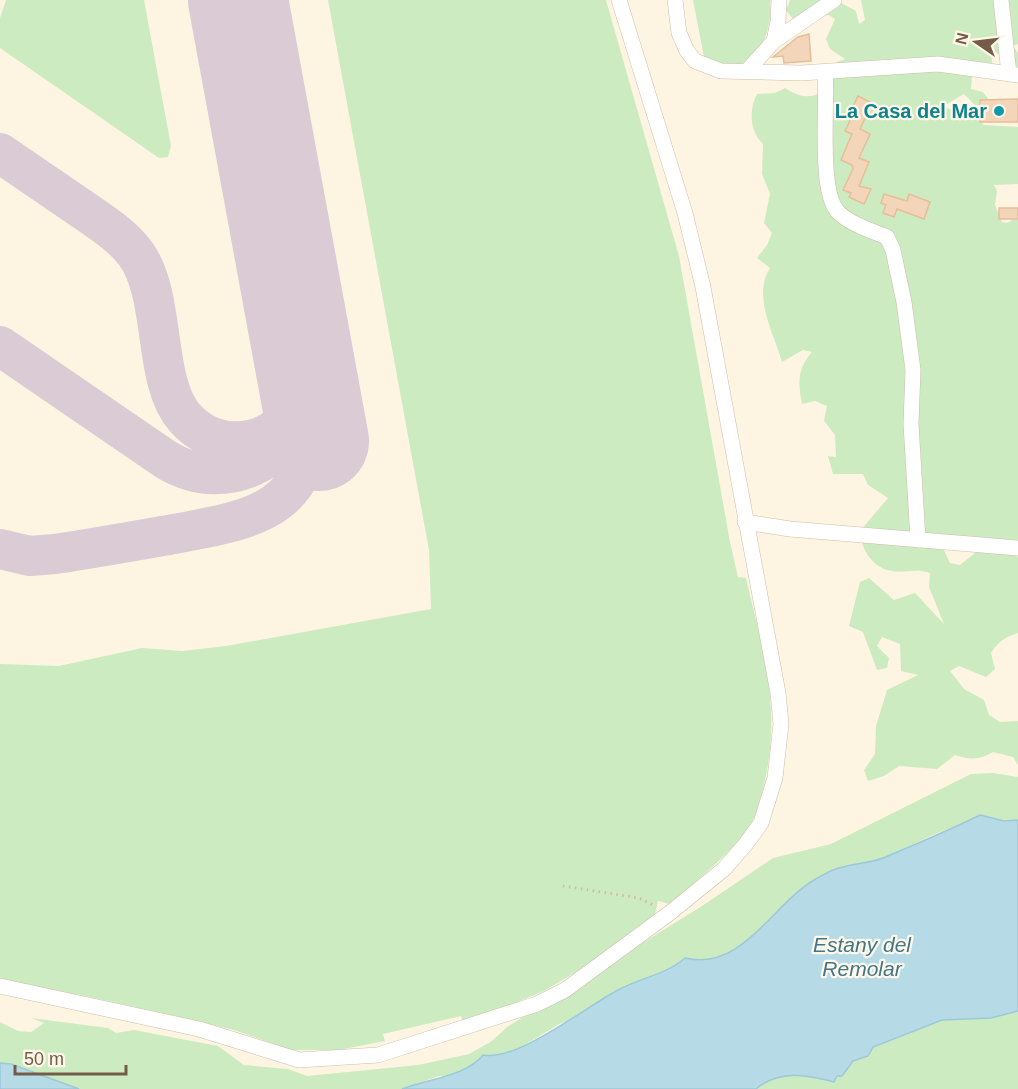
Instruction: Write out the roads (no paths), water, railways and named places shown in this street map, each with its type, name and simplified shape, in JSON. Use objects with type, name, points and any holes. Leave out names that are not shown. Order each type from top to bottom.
[{"type":"lane","points":[[0,986],[199,1029],[299,1060],[378,1055],[537,1004],[565,990],[670,912],[724,868],[761,823],[775,778],[781,724],[778,693],[703,286],[685,213],[619,0]]},
{"type":"lane","points":[[675,0],[680,33],[695,61],[721,71],[825,72],[938,64],[1014,75],[1013,51],[1001,0]]},
{"type":"lane","points":[[774,41],[778,22],[778,0]]},
{"type":"lane","points":[[746,72],[774,41],[834,0]]},
{"type":"lane","points":[[825,72],[825,162],[830,198],[838,212],[888,237],[904,302],[913,370],[911,424],[918,540]]},
{"type":"lane","points":[[745,522],[790,529],[1018,548]]},
{"type":"water","name":"Estany del Remolar","points":[[980,815],[1004,821],[1018,820],[1018,1011],[991,1018],[942,1020],[873,1047],[868,1056],[853,1061],[842,1076],[837,1076],[834,1082],[793,1075],[774,1078],[756,1089],[402,1089],[467,1068],[483,1055],[497,1055],[532,1042],[618,990],[662,972],[685,958],[705,960],[723,955],[755,934],[799,891],[824,874],[839,868],[883,858]]},
{"type":"water","points":[[0,1063],[11,1064],[79,1089],[0,1089]]},
{"type":"place","name":"La Casa del Mar","points":[[999,111]]}]
